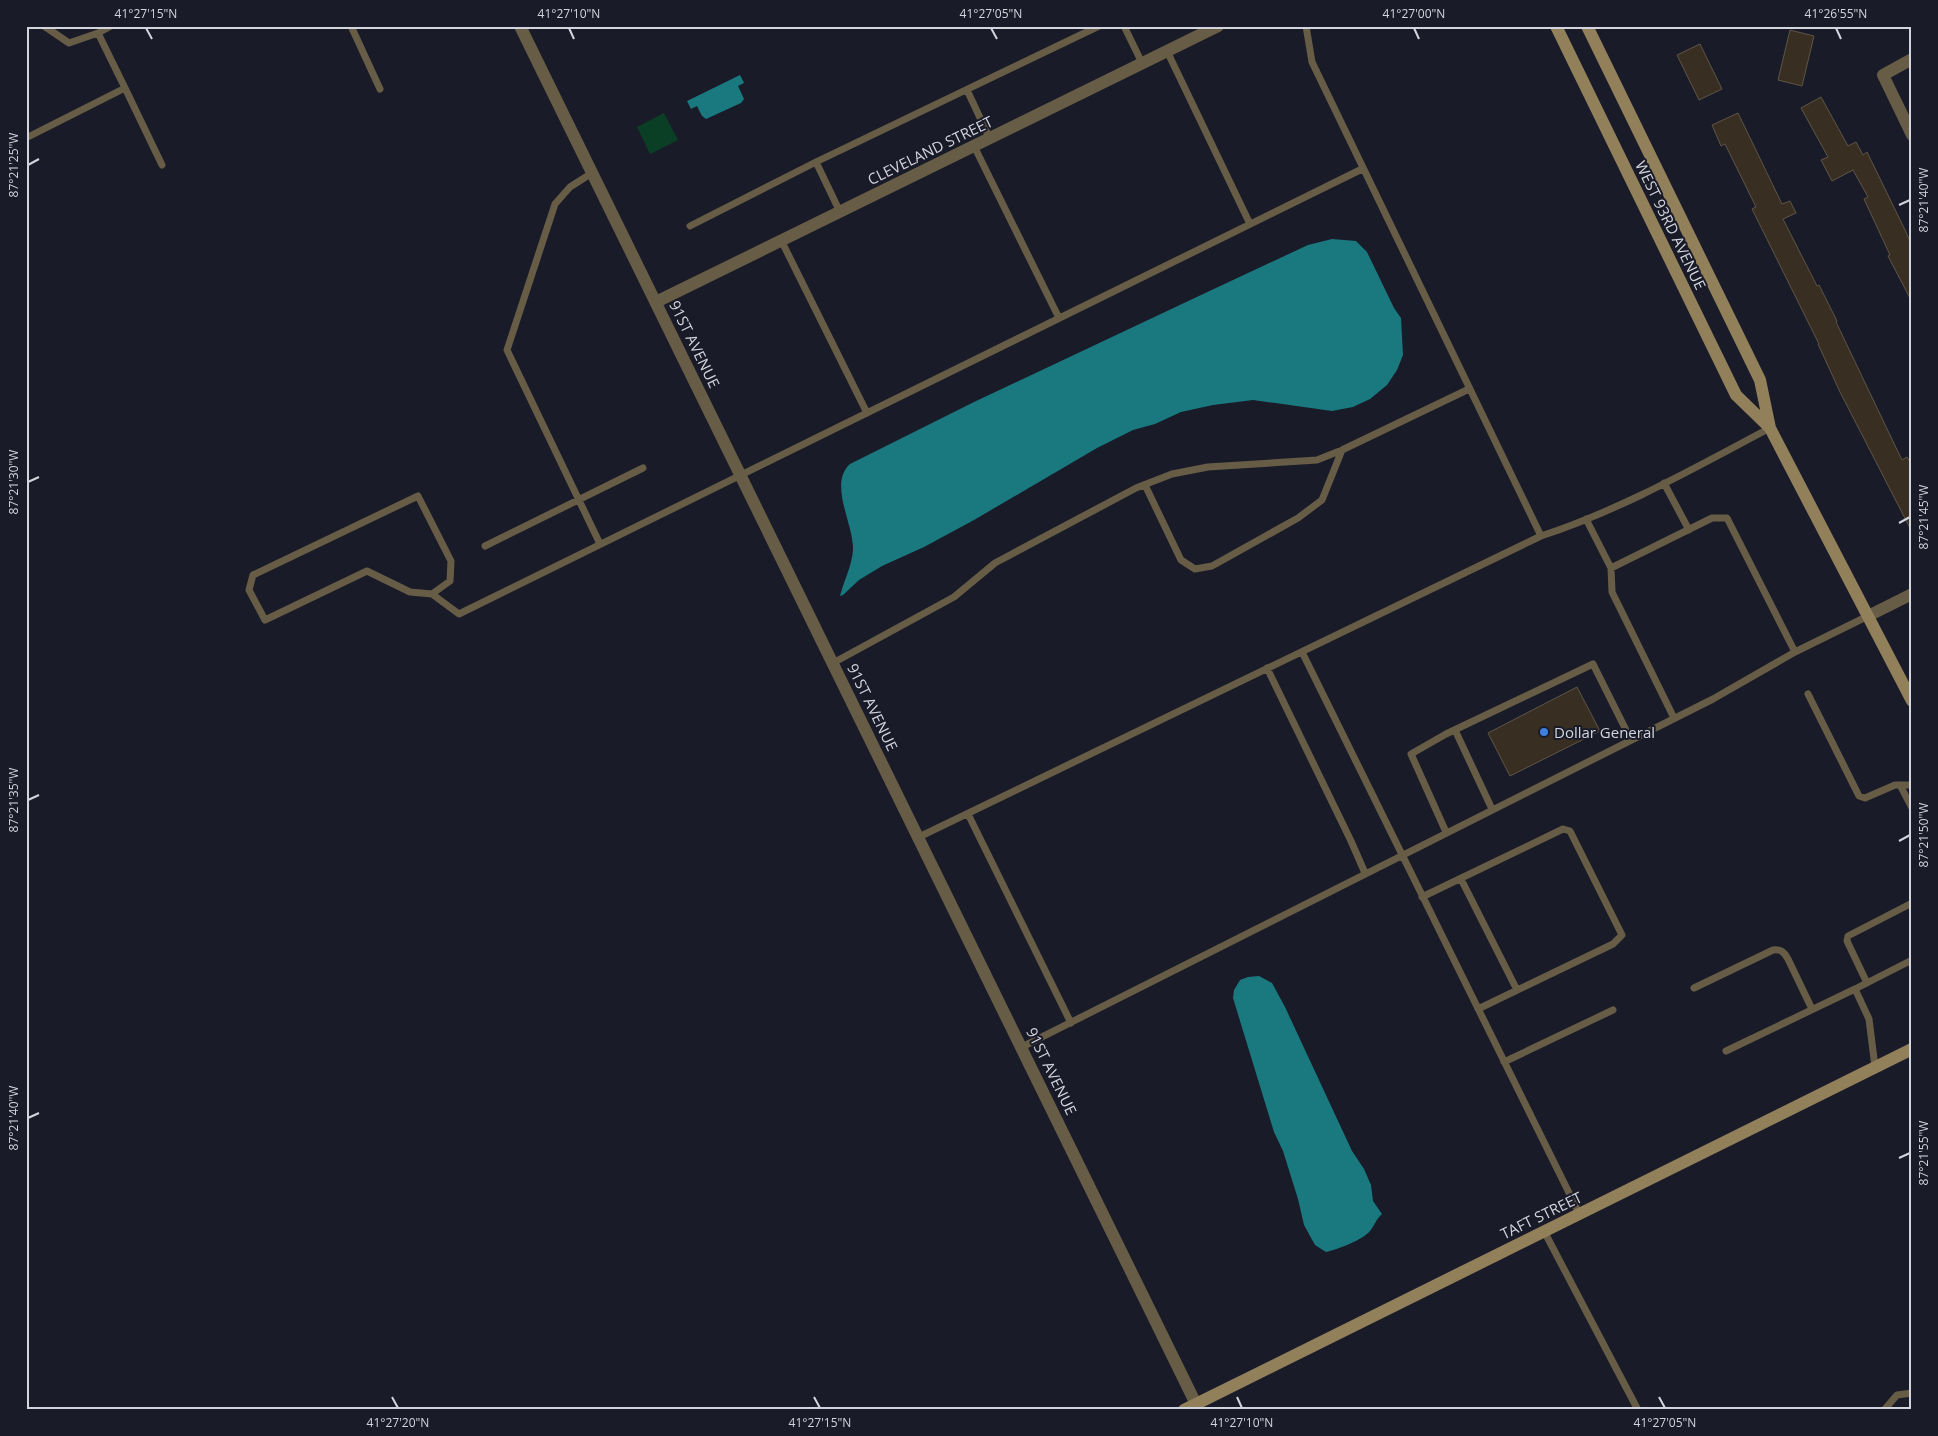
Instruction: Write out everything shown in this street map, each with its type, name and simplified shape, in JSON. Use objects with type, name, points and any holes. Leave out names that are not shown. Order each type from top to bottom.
[{"type":"street","name":"91ST AVENUE","points":[[520,26],[1196,1404]]},
{"type":"street","name":"CLEVELAND STREET","points":[[656,302],[1218,26]]},
{"type":"street","name":"WEST 93RD AVENUE","points":[[1556,26],[1736,395],[1770,428]]},
{"type":"street","name":"WEST 93RD AVENUE","points":[[1588,26],[1760,380],[1770,428],[1912,701]]},
{"type":"street","points":[[1912,59],[1882,76],[1912,135]]},
{"type":"street","points":[[1868,616],[1912,594]]},
{"type":"street","name":"TAFT STREET","points":[[1184,1410],[1912,1049]]},
{"type":"lane","points":[[44,26],[69,43],[98,33],[111,26]]},
{"type":"lane","points":[[351,26],[380,89]]},
{"type":"lane","points":[[690,226],[816,162],[1099,26]]},
{"type":"lane","points":[[1124,26],[1142,63]]},
{"type":"lane","points":[[1306,26],[1312,62],[1362,169],[1541,536]]},
{"type":"lane","points":[[98,33],[162,165]]},
{"type":"lane","points":[[1167,51],[1250,224]]},
{"type":"lane","points":[[26,138],[125,88]]},
{"type":"lane","points":[[967,90],[990,138]]},
{"type":"lane","points":[[974,146],[1059,318]]},
{"type":"lane","points":[[816,162],[840,212]]},
{"type":"lane","points":[[432,594],[450,581],[451,560],[418,496],[253,575],[249,590],[265,620],[367,571],[410,592],[432,594],[459,614],[1362,169]]},
{"type":"lane","points":[[592,173],[570,187],[555,204],[507,350],[600,544]]},
{"type":"lane","points":[[781,240],[867,414]]},
{"type":"lane","points":[[833,662],[954,596],[995,563],[1145,485],[1172,474],[1208,467],[1316,460],[1342,450],[1469,390]]},
{"type":"lane","points":[[919,837],[1541,536],[1586,519],[1664,483],[1770,428]]},
{"type":"lane","points":[[1145,485],[1181,560],[1194,569],[1212,566],[1298,518],[1322,500],[1342,450]]},
{"type":"lane","points":[[485,546],[643,468]]},
{"type":"lane","points":[[1664,483],[1688,530]]},
{"type":"lane","points":[[1611,568],[1712,518],[1727,518],[1794,652]]},
{"type":"lane","points":[[1586,519],[1611,568],[1612,592],[1674,718]]},
{"type":"lane","points":[[1022,1047],[1713,699],[1794,652],[1868,616]]},
{"type":"lane","points":[[1302,652],[1579,1213]]},
{"type":"lane","points":[[1446,832],[1411,754],[1455,730],[1593,664],[1631,740]]},
{"type":"lane","points":[[1267,668],[1352,841],[1365,873]]},
{"type":"lane","points":[[1808,694],[1859,796],[1865,798],[1895,785],[1912,785]]},
{"type":"lane","points":[[1455,730],[1492,809]]},
{"type":"lane","points":[[1900,785],[1912,808]]},
{"type":"lane","points":[[968,814],[1070,1023]]},
{"type":"lane","points":[[1422,897],[1563,829],[1570,831],[1622,935],[1613,944],[1478,1009]]},
{"type":"lane","points":[[1461,878],[1517,990]]},
{"type":"lane","points":[[1866,983],[1848,942],[1848,936],[1912,902]]},
{"type":"lane","points":[[1694,988],[1778,949],[1784,952],[1788,959],[1812,1009]]},
{"type":"lane","points":[[1726,1051],[1912,960]]},
{"type":"lane","points":[[1855,989],[1869,1019],[1875,1067]]},
{"type":"lane","points":[[1504,1062],[1613,1010]]},
{"type":"lane","points":[[1544,1231],[1638,1410]]},
{"type":"lane","points":[[1884,1410],[1897,1394],[1912,1393]]},
{"type":"shaded area","points":[[740,75],[744,83],[738,86],[744,99],[741,103],[706,119],[702,116],[697,106],[691,109],[687,101]]},
{"type":"shaded area","points":[[664,113],[678,140],[650,154],[637,127]]},
{"type":"shaded area","points":[[1332,239],[1356,241],[1367,252],[1394,308],[1401,318],[1403,355],[1397,370],[1387,385],[1370,399],[1353,407],[1332,411],[1253,400],[1213,405],[1181,412],[1155,424],[1133,430],[1097,448],[974,520],[924,547],[882,566],[859,580],[840,596],[850,567],[853,550],[841,482],[844,472],[850,464],[974,402],[1308,245]]},
{"type":"shaded area","points":[[1259,976],[1272,983],[1285,1007],[1352,1151],[1364,1169],[1371,1185],[1373,1201],[1382,1214],[1367,1234],[1350,1244],[1331,1251],[1326,1252],[1315,1245],[1304,1225],[1283,1151],[1274,1132],[1233,998],[1234,990],[1240,980]]},
{"type":"building","points":[[1790,30],[1814,36],[1802,86],[1778,80]]},
{"type":"building","points":[[1700,44],[1722,89],[1699,100],[1677,55]]},
{"type":"building","points":[[1821,97],[1848,146],[1856,142],[1863,155],[1867,152],[1906,232],[1912,246],[1912,302],[1888,256],[1890,255],[1864,199],[1868,197],[1853,170],[1832,181],[1821,160],[1828,157],[1801,108]]},
{"type":"building","points":[[1738,113],[1782,204],[1790,201],[1796,213],[1783,219],[1837,321],[1902,460],[1907,457],[1912,466],[1912,532],[1840,392],[1819,344],[1752,209],[1756,207],[1725,144],[1721,146],[1712,125]]},
{"type":"building","name":"Dollar General","points":[[1577,687],[1600,731],[1510,776],[1488,733]]},
{"type":"place","name":"Dollar General","points":[[1544,732]]}]
